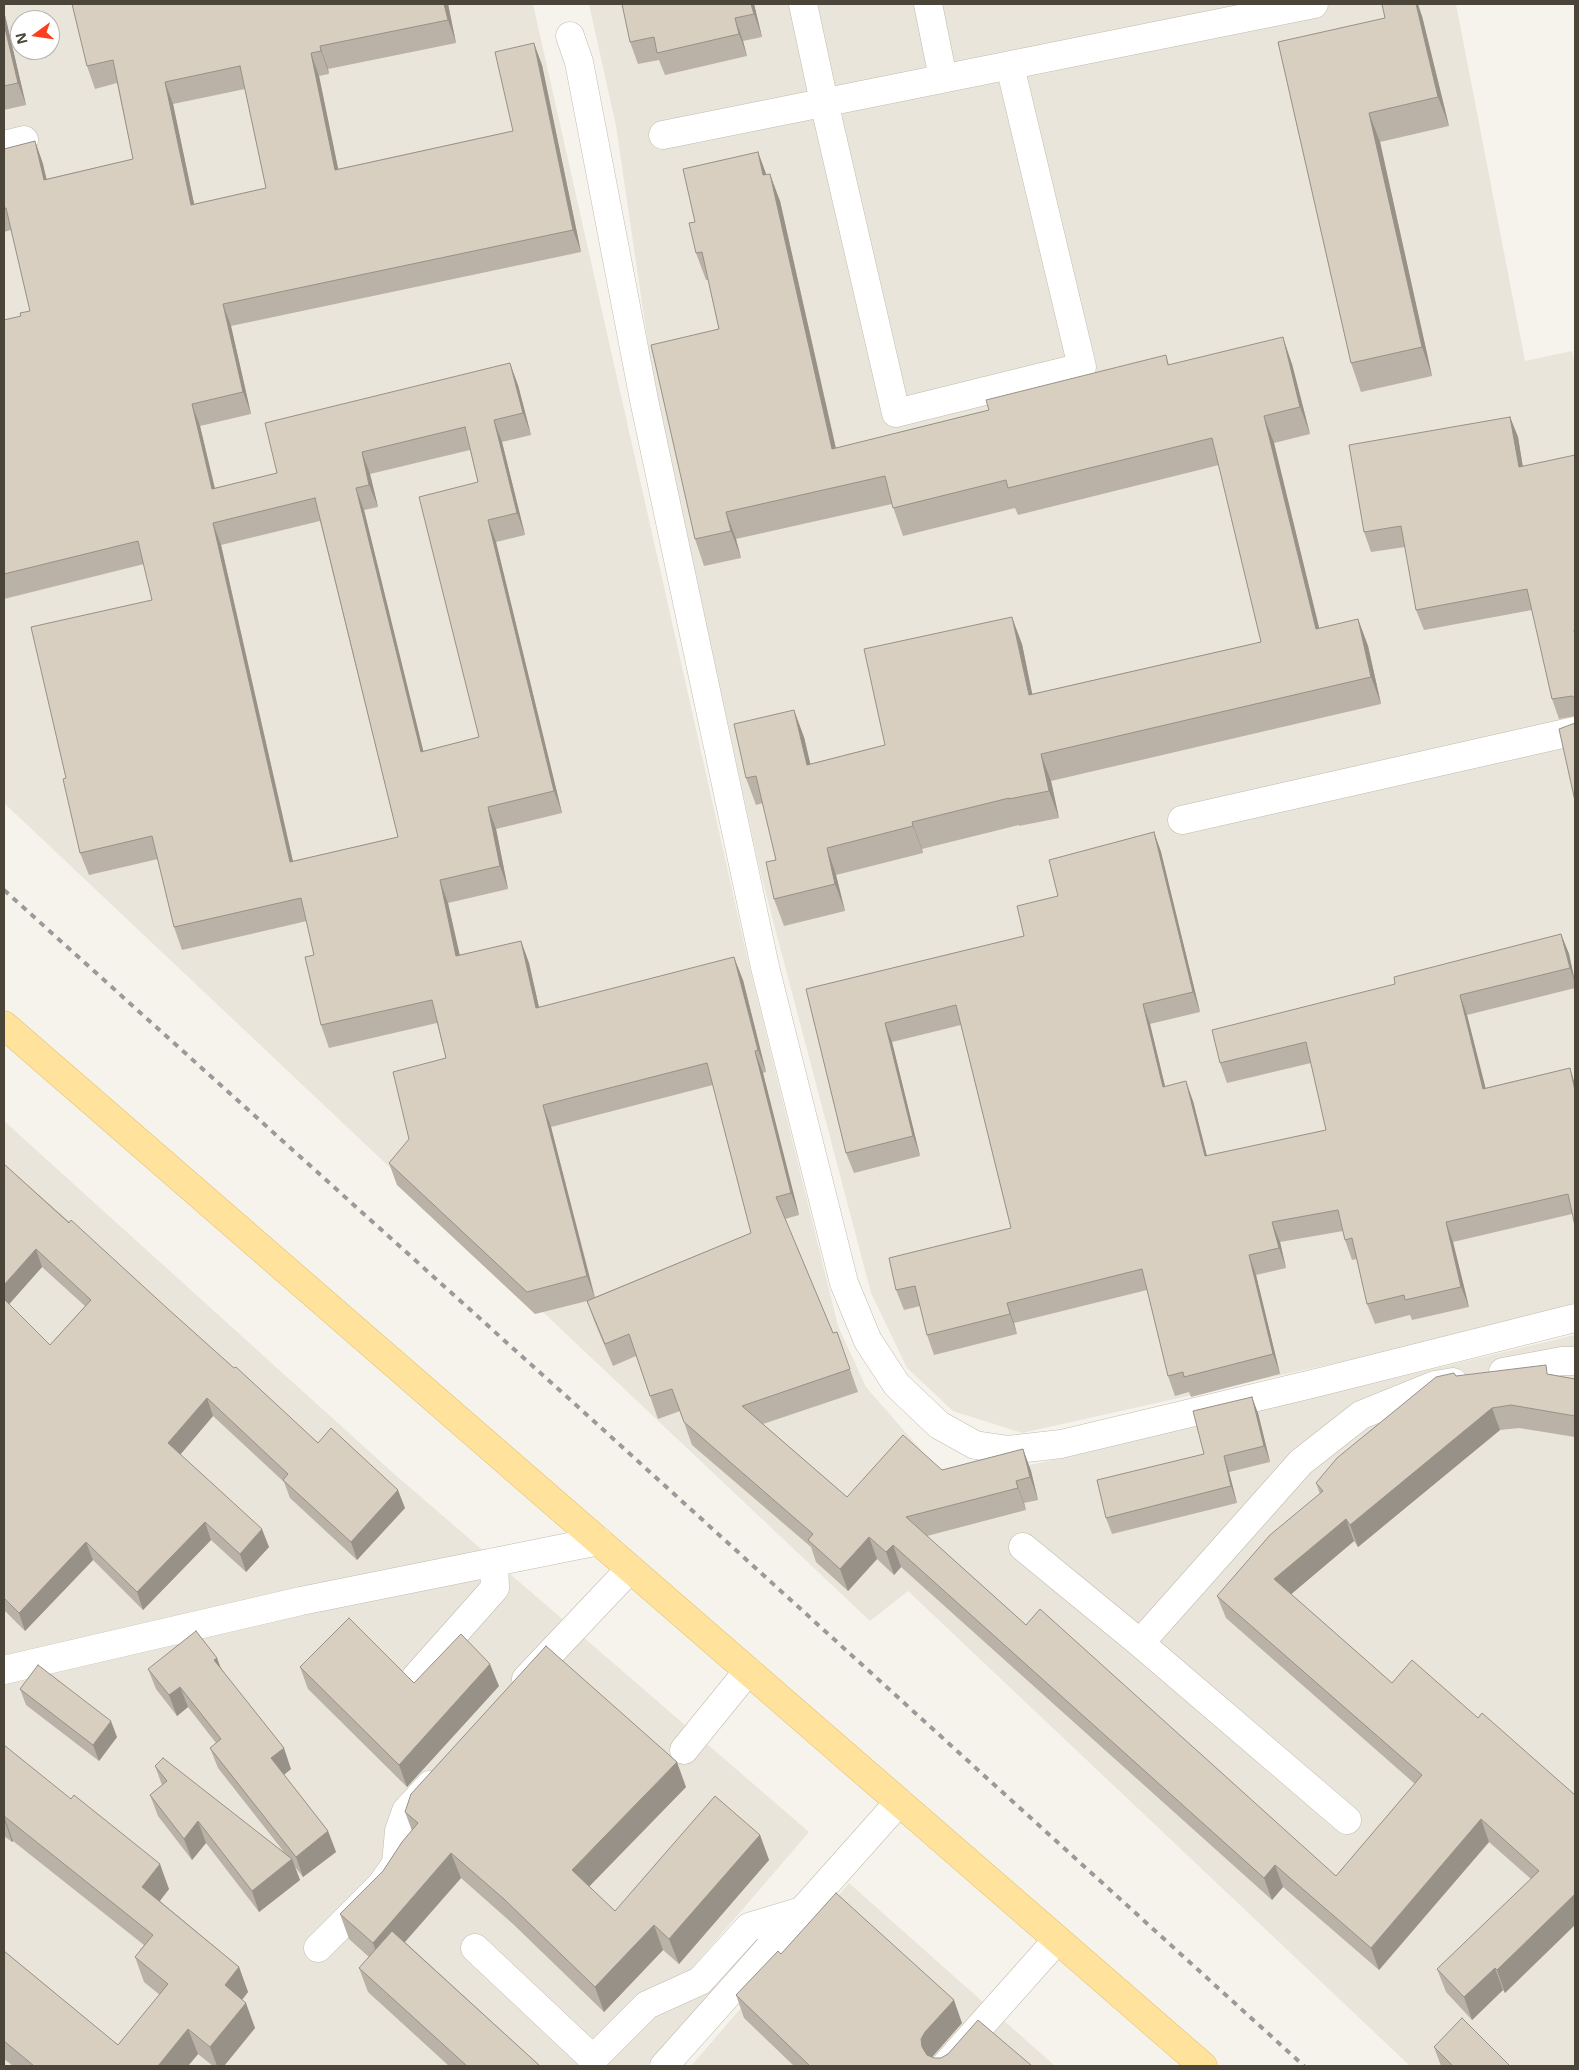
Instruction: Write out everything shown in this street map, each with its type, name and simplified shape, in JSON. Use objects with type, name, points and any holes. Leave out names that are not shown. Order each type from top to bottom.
[{"type":"main road","points":[[4,1025],[1202,2066]]},
{"type":"street","points":[[803,4],[896,413],[1082,367],[1010,66]]},
{"type":"street","points":[[928,4],[943,78]]},
{"type":"street","points":[[663,135],[1314,4]]},
{"type":"street","points":[[570,36],[580,62],[644,400],[765,967],[844,1283],[868,1340],[897,1385],[939,1425],[975,1445],[1008,1450],[1061,1444],[1575,1318]]},
{"type":"street","points":[[1182,820],[1575,731]]},
{"type":"street","points":[[1140,1643],[1302,1462],[1361,1415],[1435,1385],[1575,1361]]},
{"type":"street","points":[[4,1670],[301,1601],[598,1541]]},
{"type":"street","points":[[1023,1548],[1140,1643],[1347,1820]]},
{"type":"street","points":[[416,1678],[495,1588],[494,1562]]},
{"type":"street","points":[[510,1697],[630,1569]]},
{"type":"street","points":[[684,1750],[748,1671]]},
{"type":"street","points":[[318,1948],[381,1885],[396,1864],[399,1830],[406,1811],[445,1768]]},
{"type":"street","points":[[664,2066],[899,1802]]},
{"type":"street","points":[[475,1948],[593,2059],[647,2005],[700,1981],[749,1927],[802,1911]]},
{"type":"street","points":[[945,2066],[1057,1940]]},
{"type":"shaded area","points":[[4,4],[533,4],[747,956],[838,1326],[866,1387],[934,1465],[957,1480],[1044,1462],[1575,1335],[1575,2066],[1410,2066],[908,1591],[870,1621],[4,803]]},
{"type":"shaded area","points":[[589,4],[1456,4],[1525,361],[1572,351],[1575,366],[1575,1306],[1484,1330],[1022,1433],[953,1411],[907,1368],[871,1293],[760,871],[655,392],[616,126]]},
{"type":"shaded area","points":[[4,1121],[392,1472],[809,1832],[694,1966],[716,1988],[647,2066],[4,2066]]},
{"type":"shaded area","points":[[849,1883],[1055,2066],[691,2066]]},
{"type":"building","points":[[72,4],[444,4],[448,20],[320,46],[321,51],[311,53],[335,170],[513,131],[495,52],[534,43],[573,230],[223,304],[243,392],[192,404],[212,489],[277,473],[265,423],[510,363],[523,413],[494,420],[517,513],[488,520],[554,791],[488,807],[500,866],[440,880],[456,956],[521,941],[536,1008],[734,957],[758,1050],[755,1051],[791,1193],[776,1197],[833,1333],[837,1332],[850,1369],[742,1406],[847,1497],[903,1435],[942,1470],[1023,1449],[1030,1477],[1016,1481],[1018,1488],[906,1517],[1026,1625],[1040,1609],[1336,1876],[1422,1775],[1217,1596],[1270,1535],[1323,1491],[1316,1483],[1337,1458],[1436,1377],[1454,1373],[1456,1376],[1546,1365],[1547,1374],[1575,1379],[1575,1416],[1511,1405],[1492,1408],[1350,1525],[1346,1519],[1274,1579],[1392,1683],[1412,1660],[1478,1718],[1482,1713],[1575,1795],[1575,1894],[1497,1970],[1495,1968],[1464,1997],[1437,1969],[1539,1871],[1481,1819],[1371,1948],[1275,1865],[1264,1878],[893,1545],[886,1552],[869,1537],[840,1569],[808,1540],[813,1534],[684,1422],[672,1389],[650,1396],[629,1334],[605,1344],[587,1301],[751,1233],[707,1063],[543,1105],[587,1276],[527,1292],[389,1163],[409,1139],[393,1072],[446,1058],[432,1000],[321,1025],[305,957],[314,955],[301,898],[174,927],[152,836],[80,853],[63,779],[66,778],[31,627],[152,600],[138,541],[4,574],[4,320],[21,316],[20,313],[30,311],[6,208],[4,208],[4,149],[35,141],[44,180],[133,159],[113,60],[87,66]],"holes":[[[240,66],[266,188],[191,205],[165,82]],[[465,427],[478,482],[419,497],[479,737],[421,752],[356,488],[369,485],[362,452]],[[315,498],[398,837],[290,862],[213,523]]]},
{"type":"building","points":[[622,4],[751,4],[754,14],[735,18],[739,34],[657,53],[654,37],[630,42]]},
{"type":"building","points":[[1382,4],[1416,4],[1438,97],[1369,113],[1422,347],[1351,363],[1278,42],[1385,18]]},
{"type":"building","points":[[4,24],[10,49],[10,60],[13,60],[18,83],[4,86]]},
{"type":"building","points":[[758,152],[763,175],[770,174],[832,449],[989,410],[986,400],[1166,355],[1168,365],[1283,337],[1300,407],[1264,416],[1316,629],[1358,619],[1371,677],[1041,754],[1049,791],[1009,798],[912,822],[913,826],[827,848],[835,884],[774,899],[766,862],[776,860],[756,776],[746,778],[734,724],[794,710],[807,765],[885,745],[864,649],[1012,617],[1029,695],[1261,642],[1212,438],[1008,488],[1006,480],[893,508],[885,476],[726,512],[731,531],[695,539],[651,345],[719,329],[702,252],[696,253],[689,223],[695,222],[683,169]]},
{"type":"building","points":[[1510,417],[1519,467],[1575,455],[1575,698],[1572,696],[1552,699],[1527,589],[1416,610],[1401,526],[1364,532],[1349,445]]},
{"type":"building","points":[[1575,723],[1575,801],[1559,729]]},
{"type":"building","points":[[1154,832],[1193,992],[1143,1004],[1163,1087],[1186,1081],[1205,1156],[1326,1130],[1306,1042],[1220,1063],[1212,1030],[1395,984],[1394,977],[1561,934],[1570,968],[1460,995],[1483,1089],[1570,1068],[1575,1091],[1575,1226],[1568,1194],[1446,1222],[1461,1287],[1405,1300],[1404,1295],[1367,1304],[1352,1238],[1345,1240],[1338,1210],[1272,1222],[1279,1248],[1249,1255],[1273,1354],[1184,1377],[1183,1372],[1168,1376],[1142,1269],[1007,1303],[1010,1314],[927,1335],[915,1286],[896,1290],[889,1258],[1011,1228],[956,1005],[885,1023],[913,1136],[846,1153],[806,989],[1024,936],[1017,906],[1058,896],[1049,860]]},
{"type":"building","points":[[4,1164],[69,1223],[71,1220],[318,1443],[331,1428],[398,1490],[351,1542],[283,1480],[288,1474],[207,1398],[168,1443],[262,1529],[240,1554],[205,1522],[137,1592],[86,1542],[19,1613],[4,1598],[4,1299],[50,1345],[91,1300],[36,1249],[4,1285]]},
{"type":"building","points":[[1252,1397],[1264,1446],[1224,1456],[1231,1486],[1106,1518],[1097,1480],[1204,1454],[1193,1411]]},
{"type":"building","points":[[349,1618],[414,1683],[461,1634],[490,1664],[399,1765],[300,1667]]},
{"type":"building","points":[[196,1631],[217,1658],[214,1660],[284,1748],[271,1758],[328,1831],[296,1857],[210,1748],[221,1739],[180,1687],[169,1695],[148,1669]]},
{"type":"building","points":[[546,1646],[677,1762],[572,1870],[615,1911],[715,1796],[760,1835],[669,1939],[654,1925],[595,1987],[504,1899],[451,1853],[373,1943],[340,1914],[383,1871],[402,1842],[418,1823],[405,1812],[411,1794]]},
{"type":"building","points":[[38,1665],[111,1721],[93,1745],[20,1689]]},
{"type":"building","points":[[4,1745],[71,1799],[74,1795],[160,1864],[142,1887],[239,1967],[225,1985],[246,2003],[210,2047],[188,2029],[158,2066],[34,2066],[4,2041],[4,1951],[118,2045],[168,1984],[135,1957],[153,1935],[4,1816]]},
{"type":"building","points":[[163,1758],[292,1859],[252,1891],[198,1821],[184,1839],[150,1795],[167,1781],[155,1766]]},
{"type":"building","points":[[836,1893],[954,2000],[921,2039],[922,2047],[927,2055],[941,2058],[948,2054],[978,2020],[1032,2066],[810,2066],[736,1995],[778,1951],[781,1954]]},
{"type":"building","points":[[392,1931],[540,2066],[467,2066],[359,1968]]},
{"type":"building","points":[[1462,2018],[1510,2066],[1453,2066],[1434,2047]]},
{"type":"railway","points":[[4,890],[576,1405],[1304,2066]]}]
